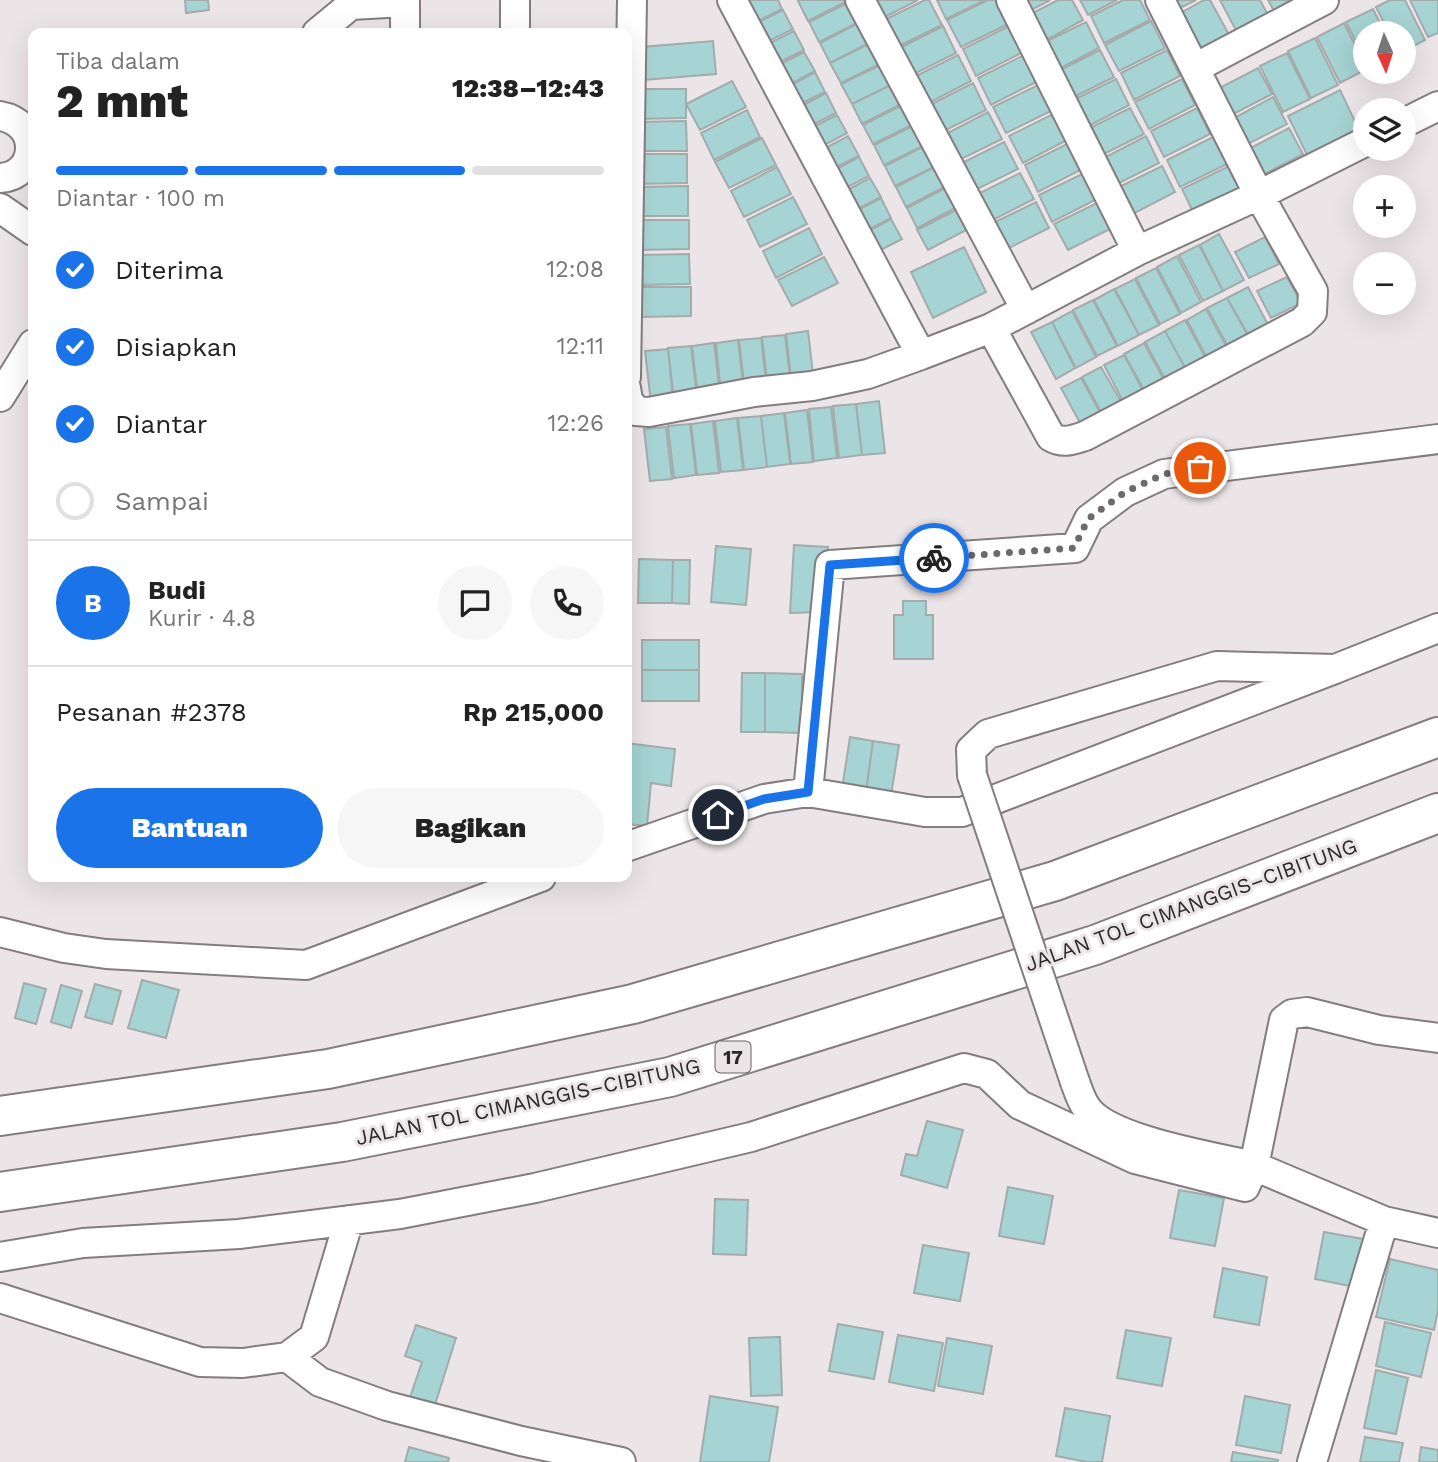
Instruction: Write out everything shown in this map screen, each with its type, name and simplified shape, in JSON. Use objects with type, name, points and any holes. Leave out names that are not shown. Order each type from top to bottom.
[{"type":"highway","points":[[0,1116],[328,1069],[633,1004],[1055,881],[1438,737]]},
{"type":"highway","name":"JALAN TOL CIMANGGIS–CIBITUNG","points":[[0,1192],[342,1142],[670,1077],[1095,946],[1438,813]]},
{"type":"street","points":[[515,0],[515,28]]},
{"type":"street","points":[[632,0],[632,28]]},
{"type":"street","points":[[732,0],[921,355]]},
{"type":"street","points":[[860,0],[1026,310]]},
{"type":"street","points":[[1011,0],[1137,251]]},
{"type":"street","points":[[990,328],[1051,437],[1059,442],[1085,436],[1302,322],[1311,312],[1313,291],[1259,195],[1160,0]]},
{"type":"street","points":[[1195,68],[1324,0]]},
{"type":"street","points":[[323,28],[351,5],[405,1],[405,28]]},
{"type":"street","points":[[1416,117],[1438,106]]},
{"type":"street","points":[[0,116],[14,118],[28,133]]},
{"type":"street","points":[[632,406],[636,411],[649,412],[868,374],[990,328],[1137,251],[1353,148]]},
{"type":"street","points":[[0,178],[21,170],[28,159]]},
{"type":"street","points":[[0,208],[28,228]]},
{"type":"street","points":[[0,397],[28,353]]},
{"type":"street","points":[[808,792],[830,565],[1074,548],[1088,519],[1125,492],[1164,474],[1438,439]]},
{"type":"street","points":[[632,845],[764,799],[808,792],[925,812],[962,812],[1438,628]]},
{"type":"street","points":[[1335,669],[1217,666],[988,734],[971,750],[972,775],[1074,1082],[1086,1108],[1100,1122],[1143,1140],[1254,1166],[1384,1221],[1438,1233]]},
{"type":"street","points":[[0,932],[18,939],[106,954],[306,965],[497,884]]},
{"type":"street","points":[[0,1257],[83,1242],[239,1234],[400,1214],[535,1188],[751,1137],[964,1068],[986,1074],[1020,1105],[1135,1159],[1245,1187],[1254,1166],[1284,1020],[1292,1014],[1307,1012],[1380,1030],[1438,1038]]},
{"type":"street","points":[[0,1298],[200,1362],[243,1363],[287,1357],[314,1337],[349,1220]]},
{"type":"street","points":[[1312,1462],[1384,1221]]},
{"type":"street","points":[[287,1357],[320,1382],[387,1406],[521,1441],[621,1462]]},
{"type":"building","points":[[185,0],[208,0],[209,10],[186,13]]},
{"type":"building","points":[[750,0],[778,0],[782,9],[750,25],[740,5]]},
{"type":"building","points":[[849,0],[808,21],[798,1]]},
{"type":"building","points":[[853,0],[865,19],[819,42],[809,22]]},
{"type":"building","points":[[868,0],[918,0],[879,20]]},
{"type":"building","points":[[929,0],[942,25],[895,48],[882,21]]},
{"type":"building","points":[[937,0],[985,0],[946,19]]},
{"type":"building","points":[[988,0],[995,0],[1008,24],[961,47],[947,20]]},
{"type":"building","points":[[1014,0],[1050,0],[1022,15]]},
{"type":"building","points":[[1058,0],[1072,0],[1083,20],[1037,45],[1023,18]]},
{"type":"building","points":[[1080,0],[1117,0],[1088,15]]},
{"type":"building","points":[[1123,0],[1140,0],[1150,20],[1104,43],[1091,16]]},
{"type":"building","points":[[1166,0],[1196,0],[1172,12]]},
{"type":"building","points":[[1204,0],[1210,0],[1233,42],[1203,59],[1179,14]]},
{"type":"building","points":[[1220,0],[1260,0],[1271,21],[1240,38]]},
{"type":"building","points":[[1268,0],[1307,0],[1279,20]]},
{"type":"building","points":[[1390,0],[1405,0],[1416,21],[1383,21],[1376,7]]},
{"type":"building","points":[[1410,0],[1438,0],[1438,33],[1428,37]]},
{"type":"building","points":[[1373,9],[1379,21],[1353,21],[1353,36],[1346,22]]},
{"type":"building","points":[[783,10],[793,29],[761,45],[751,26]]},
{"type":"building","points":[[866,19],[877,39],[830,63],[820,43]]},
{"type":"building","points":[[1151,21],[1165,48],[1119,71],[1105,45]]},
{"type":"building","points":[[1086,22],[1099,48],[1053,72],[1039,45]]},
{"type":"building","points":[[1416,22],[1425,40],[1416,45]]},
{"type":"building","points":[[1344,23],[1353,41],[1353,76],[1340,83],[1317,37]]},
{"type":"building","points":[[943,26],[956,53],[910,76],[896,50]]},
{"type":"building","points":[[1009,26],[1023,52],[976,76],[963,49]]},
{"type":"building","points":[[794,31],[804,50],[772,66],[762,47]]},
{"type":"building","points":[[1315,38],[1338,85],[1311,98],[1288,51]]},
{"type":"building","points":[[877,40],[888,60],[841,83],[830,63]]},
{"type":"building","points":[[713,41],[716,74],[644,80],[641,47]]},
{"type":"building","points":[[1100,50],[1114,77],[1068,100],[1054,73]]},
{"type":"building","points":[[1167,50],[1180,76],[1134,100],[1121,73]]},
{"type":"building","points":[[804,52],[815,71],[783,88],[773,68]]},
{"type":"building","points":[[1287,53],[1310,99],[1283,112],[1260,66]]},
{"type":"building","points":[[958,55],[971,81],[925,105],[912,78]]},
{"type":"building","points":[[1024,55],[1038,81],[991,105],[978,78]]},
{"type":"building","points":[[889,61],[899,81],[852,104],[841,84]]},
{"type":"building","points":[[1258,68],[1272,94],[1226,118],[1212,92]]},
{"type":"building","points":[[815,72],[825,92],[794,107],[784,89]]},
{"type":"building","points":[[1116,79],[1129,105],[1083,129],[1069,102]]},
{"type":"building","points":[[1182,79],[1195,105],[1149,129],[1135,102]]},
{"type":"building","points":[[732,81],[746,107],[700,130],[686,104]]},
{"type":"building","points":[[899,81],[909,100],[862,124],[852,104]]},
{"type":"building","points":[[973,83],[986,110],[940,133],[926,107]]},
{"type":"building","points":[[1040,84],[1053,110],[1006,133],[993,107]]},
{"type":"building","points":[[633,89],[686,89],[686,118],[634,119]]},
{"type":"building","points":[[1340,90],[1353,117],[1353,140],[1310,161],[1288,116]]},
{"type":"building","points":[[826,93],[836,113],[806,128],[796,109]]},
{"type":"building","points":[[1273,97],[1287,124],[1240,148],[1227,122]]},
{"type":"building","points":[[910,101],[920,121],[873,144],[863,125]]},
{"type":"building","points":[[1130,108],[1144,134],[1098,157],[1084,131]]},
{"type":"building","points":[[1197,108],[1210,134],[1164,157],[1151,131]]},
{"type":"building","points":[[747,110],[760,137],[714,160],[701,133]]},
{"type":"building","points":[[988,112],[1002,139],[955,162],[942,136]]},
{"type":"building","points":[[1055,113],[1069,139],[1023,163],[1009,136]]},
{"type":"building","points":[[837,115],[847,133],[817,149],[807,130]]},
{"type":"building","points":[[686,121],[687,151],[635,151],[634,122]]},
{"type":"building","points":[[921,122],[931,142],[884,165],[874,145]]},
{"type":"building","points":[[1289,128],[1303,154],[1257,178],[1243,152]]},
{"type":"building","points":[[848,136],[859,156],[828,171],[818,152]]},
{"type":"building","points":[[1146,136],[1159,163],[1113,186],[1100,160]]},
{"type":"building","points":[[1213,137],[1227,164],[1180,187],[1167,160]]},
{"type":"building","points":[[762,138],[776,165],[729,188],[715,162]]},
{"type":"building","points":[[932,142],[942,163],[895,186],[885,166]]},
{"type":"building","points":[[1004,142],[1018,169],[971,192],[958,165]]},
{"type":"building","points":[[1071,142],[1084,168],[1038,192],[1025,165]]},
{"type":"building","points":[[635,154],[687,154],[687,183],[635,184]]},
{"type":"building","points":[[859,157],[869,176],[838,192],[829,173]]},
{"type":"building","points":[[942,163],[952,183],[906,207],[896,187]]},
{"type":"building","points":[[1162,166],[1175,192],[1129,216],[1115,189]]},
{"type":"building","points":[[1229,166],[1242,192],[1195,216],[1182,189]]},
{"type":"building","points":[[777,167],[791,194],[744,217],[731,191]]},
{"type":"building","points":[[1086,172],[1099,198],[1052,222],[1039,195]]},
{"type":"building","points":[[1020,173],[1034,199],[987,223],[974,196]]},
{"type":"building","points":[[870,178],[881,197],[850,213],[840,194]]},
{"type":"building","points":[[953,184],[963,204],[917,228],[907,208]]},
{"type":"building","points":[[688,186],[688,216],[636,216],[636,187]]},
{"type":"building","points":[[793,197],[807,224],[760,247],[747,220]]},
{"type":"building","points":[[881,198],[891,218],[860,234],[850,214]]},
{"type":"building","points":[[1101,201],[1114,227],[1068,250],[1054,224]]},
{"type":"building","points":[[1036,202],[1049,228],[1003,251],[989,225]]},
{"type":"building","points":[[964,206],[974,226],[928,250],[917,230]]},
{"type":"building","points":[[891,219],[902,239],[871,255],[861,235]]},
{"type":"building","points":[[637,220],[689,220],[689,249],[637,250]]},
{"type":"building","points":[[809,228],[822,254],[776,278],[763,251]]},
{"type":"building","points":[[1219,234],[1244,280],[1223,291],[1200,245]]},
{"type":"building","points":[[1265,237],[1279,264],[1249,278],[1235,252]]},
{"type":"building","points":[[1199,245],[1223,291],[1203,301],[1179,255]]},
{"type":"building","points":[[964,247],[986,292],[933,318],[911,272]]},
{"type":"building","points":[[689,254],[690,284],[638,285],[637,255]]},
{"type":"building","points":[[1177,256],[1201,302],[1181,313],[1157,267]]},
{"type":"building","points":[[824,257],[838,283],[792,306],[778,280]]},
{"type":"building","points":[[1156,268],[1180,314],[1160,324],[1136,278]]},
{"type":"building","points":[[1287,277],[1301,303],[1271,318],[1257,291]]},
{"type":"building","points":[[1135,279],[1159,325],[1139,335],[1115,289]]},
{"type":"building","points":[[638,287],[691,287],[691,316],[639,317]]},
{"type":"building","points":[[1248,287],[1272,332],[1253,343],[1227,298]]},
{"type":"building","points":[[1114,289],[1139,335],[1118,346],[1094,300]]},
{"type":"building","points":[[1227,298],[1252,343],[1232,354],[1207,308]]},
{"type":"building","points":[[1093,300],[1117,346],[1097,356],[1073,310]]},
{"type":"building","points":[[1206,309],[1231,355],[1211,366],[1187,320]]},
{"type":"building","points":[[1072,311],[1096,357],[1076,368],[1052,322]]},
{"type":"building","points":[[1185,320],[1210,366],[1190,377],[1165,331]]},
{"type":"building","points":[[1052,322],[1075,368],[1056,379],[1031,332]]},
{"type":"building","points":[[808,331],[814,383],[792,386],[786,334]]},
{"type":"building","points":[[1165,331],[1190,377],[1170,388],[1145,342]]},
{"type":"building","points":[[785,335],[791,386],[768,389],[762,337]]},
{"type":"building","points":[[761,338],[767,389],[745,392],[739,340]]},
{"type":"building","points":[[738,340],[744,392],[721,394],[716,343]]},
{"type":"building","points":[[714,343],[720,394],[698,397],[692,346]]},
{"type":"building","points":[[1144,343],[1169,389],[1149,399],[1124,354]]},
{"type":"building","points":[[691,346],[697,397],[674,400],[668,348]]},
{"type":"building","points":[[668,349],[673,400],[651,403],[645,351]]},
{"type":"building","points":[[1124,355],[1148,400],[1128,411],[1104,365]]},
{"type":"building","points":[[1101,367],[1127,412],[1107,423],[1082,377]]},
{"type":"building","points":[[1081,378],[1106,423],[1086,434],[1061,388]]},
{"type":"building","points":[[879,401],[885,453],[862,455],[856,404]]},
{"type":"building","points":[[856,404],[862,455],[839,458],[833,406]]},
{"type":"building","points":[[831,407],[837,458],[814,461],[809,409]]},
{"type":"building","points":[[807,410],[813,462],[791,464],[785,413]]},
{"type":"building","points":[[784,413],[790,464],[767,467],[761,416]]},
{"type":"building","points":[[761,416],[767,467],[744,470],[738,418]]},
{"type":"building","points":[[737,418],[743,470],[721,472],[715,421]]},
{"type":"building","points":[[713,421],[719,473],[697,475],[691,424]]},
{"type":"building","points":[[690,424],[696,475],[674,478],[668,426]]},
{"type":"building","points":[[666,427],[672,479],[650,481],[644,429]]},
{"type":"building","points":[[794,545],[828,547],[820,612],[790,613]]},
{"type":"building","points":[[716,546],[751,549],[746,605],[711,602]]},
{"type":"building","points":[[639,559],[673,560],[672,603],[638,603]]},
{"type":"building","points":[[673,560],[690,560],[689,604],[672,603]]},
{"type":"building","points":[[903,601],[926,601],[926,615],[933,615],[933,659],[894,659],[894,615],[903,615]]},
{"type":"building","points":[[642,640],[699,640],[699,670],[642,670]]},
{"type":"building","points":[[642,670],[699,670],[699,701],[642,701]]},
{"type":"building","points":[[742,673],[765,673],[765,732],[741,732]]},
{"type":"building","points":[[765,673],[802,674],[802,733],[765,732]]},
{"type":"building","points":[[850,737],[873,741],[865,799],[841,795]]},
{"type":"building","points":[[873,741],[899,745],[890,802],[865,799]]},
{"type":"building","points":[[632,744],[675,749],[671,786],[651,783],[647,826],[632,825]]},
{"type":"building","points":[[142,980],[179,990],[166,1038],[128,1028]]},
{"type":"building","points":[[24,983],[46,989],[36,1024],[15,1018]]},
{"type":"building","points":[[95,984],[121,991],[112,1024],[85,1017]]},
{"type":"building","points":[[61,985],[82,991],[71,1028],[51,1022]]},
{"type":"building","points":[[927,1121],[963,1130],[947,1188],[901,1175],[906,1154],[917,1156]]},
{"type":"building","points":[[1008,1187],[1053,1196],[1044,1244],[999,1236]]},
{"type":"building","points":[[1179,1190],[1224,1198],[1215,1246],[1170,1238]]},
{"type":"building","points":[[715,1199],[748,1200],[746,1255],[713,1254]]},
{"type":"building","points":[[1324,1232],[1369,1240],[1360,1288],[1315,1279]]},
{"type":"building","points":[[923,1245],[969,1253],[960,1301],[914,1293]]},
{"type":"building","points":[[1390,1259],[1438,1270],[1438,1310],[1434,1330],[1376,1317]]},
{"type":"building","points":[[1223,1268],[1267,1277],[1259,1325],[1214,1317]]},
{"type":"building","points":[[1385,1322],[1431,1333],[1421,1377],[1376,1366]]},
{"type":"building","points":[[838,1324],[883,1332],[874,1379],[829,1371]]},
{"type":"building","points":[[416,1325],[456,1338],[433,1411],[408,1403],[422,1362],[405,1356]]},
{"type":"building","points":[[1126,1330],[1171,1338],[1162,1386],[1117,1378]]},
{"type":"building","points":[[898,1335],[943,1343],[934,1391],[889,1382]]},
{"type":"building","points":[[780,1337],[782,1395],[751,1396],[749,1338]]},
{"type":"building","points":[[947,1338],[992,1346],[983,1394],[938,1386]]},
{"type":"building","points":[[1376,1370],[1408,1378],[1396,1434],[1364,1428]]},
{"type":"building","points":[[710,1396],[778,1407],[769,1462],[700,1462]]},
{"type":"building","points":[[1245,1396],[1290,1405],[1281,1453],[1236,1445]]},
{"type":"building","points":[[1065,1408],[1110,1416],[1102,1462],[1056,1456]]},
{"type":"building","points":[[1365,1437],[1403,1443],[1399,1462],[1360,1462]]},
{"type":"building","points":[[409,1447],[449,1458],[448,1462],[405,1462]]},
{"type":"building","points":[[1421,1447],[1438,1450],[1438,1462],[1419,1462]]},
{"type":"building","points":[[1233,1452],[1278,1460],[1278,1462],[1231,1462]]},
{"type":"way so far","points":[[934,558],[1074,548],[1088,519],[1125,492],[1164,474],[1200,468]]},
{"type":"route","points":[[718,815],[764,799],[808,792],[830,565],[934,558]]}]
